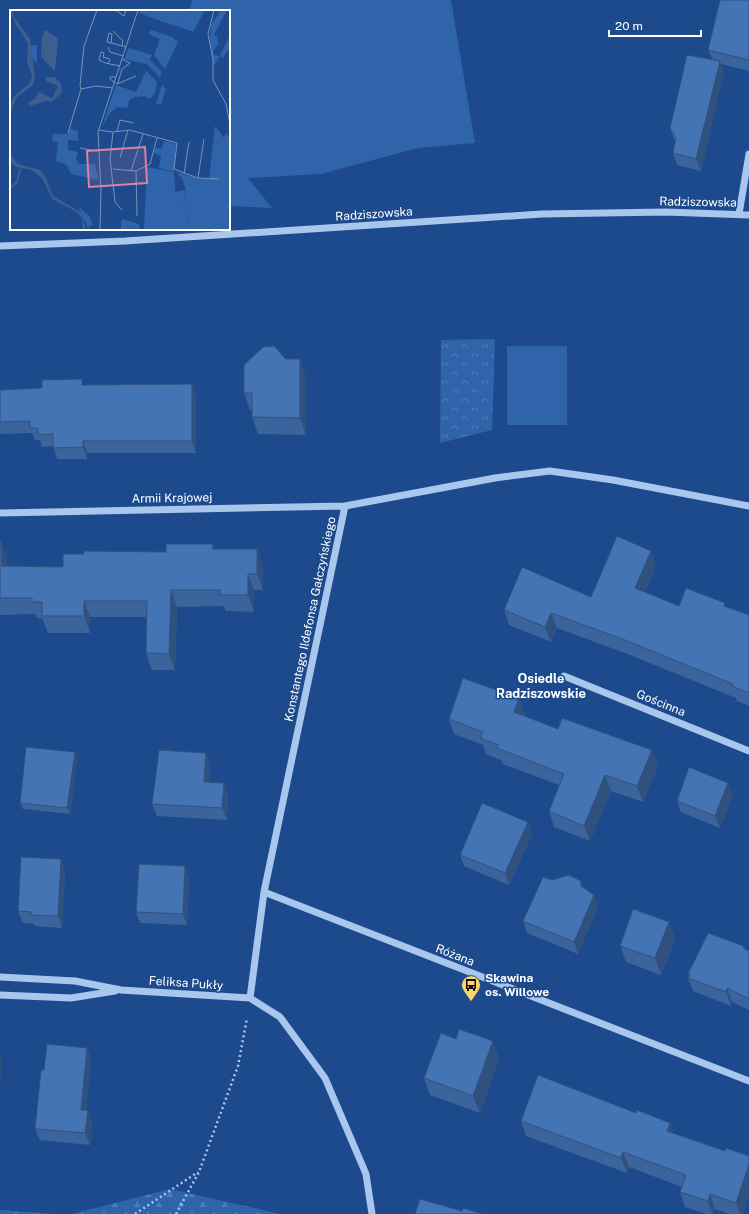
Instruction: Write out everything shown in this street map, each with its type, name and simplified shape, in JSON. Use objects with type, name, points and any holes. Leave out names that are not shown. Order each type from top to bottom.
[{"type":"street","points":[[739,214],[749,154]]},
{"type":"street","name":"Radziszowska","points":[[0,246],[125,241],[542,214],[666,212],[749,215]]},
{"type":"street","name":"Konstantego Ildefonsa Gałczyńskiego","points":[[250,998],[264,892],[345,506],[495,478],[550,472],[613,480],[749,506]]},
{"type":"street","name":"Armii Krajowej","points":[[0,513],[345,506]]},
{"type":"street","name":"Gościnna","points":[[564,676],[749,751]]},
{"type":"street","name":"Różana","points":[[264,892],[749,1081]]},
{"type":"street","name":"Feliksa Pukły","points":[[0,977],[75,981],[120,990],[250,998]]},
{"type":"street","name":"Feliksa Pukły","points":[[0,995],[71,998],[120,990]]},
{"type":"street","points":[[250,998],[280,1017],[325,1078],[366,1174],[372,1214]]},
{"type":"path","points":[[176,1214],[199,1172],[238,1066],[250,998]]},
{"type":"path","points":[[135,1214],[199,1172]]},
{"type":"green space","points":[[192,0],[451,0],[475,143],[418,148],[321,174],[248,178],[272,208],[230,206],[230,10],[189,10]]},
{"type":"green space","points":[[495,339],[492,430],[440,443],[441,340]]},
{"type":"green space","points":[[507,346],[567,346],[567,425],[507,425]]},
{"type":"green space","points":[[170,1189],[280,1214],[72,1214]]},
{"type":"green space","points":[[0,1210],[56,1214],[0,1214]]},
{"type":"building","points":[[720,0],[749,0],[749,60],[708,50]]},
{"type":"building","points":[[687,55],[720,61],[696,159],[673,153],[676,138],[670,128]]},
{"type":"building","points":[[274,346],[286,359],[300,359],[300,418],[252,417],[252,393],[244,393],[244,365],[263,347]]},
{"type":"building","points":[[82,379],[82,385],[192,384],[192,441],[83,441],[83,447],[53,448],[53,434],[38,435],[38,428],[30,428],[30,421],[0,422],[0,390],[42,388],[42,380]]},
{"type":"building","points":[[617,536],[651,551],[635,588],[679,606],[686,588],[725,603],[724,606],[749,615],[749,693],[732,686],[733,684],[625,640],[551,613],[545,627],[504,610],[522,567],[591,597]]},
{"type":"building","points":[[0,541],[2,566],[63,567],[63,554],[84,554],[84,551],[166,552],[166,544],[213,544],[212,549],[257,549],[257,574],[248,574],[248,595],[220,595],[220,590],[171,590],[169,654],[146,653],[147,601],[84,601],[84,616],[42,616],[42,602],[32,602],[32,598],[0,598]]},
{"type":"building","points":[[463,678],[519,698],[514,712],[558,729],[562,718],[652,750],[637,786],[605,775],[584,826],[549,811],[564,774],[497,748],[499,745],[480,738],[483,732],[449,719]]},
{"type":"building","points":[[26,747],[75,752],[67,808],[20,803]]},
{"type":"building","points":[[159,750],[206,753],[204,782],[224,783],[222,808],[152,804]]},
{"type":"building","points":[[689,767],[728,783],[715,816],[677,801]]},
{"type":"building","points":[[482,803],[528,822],[505,873],[460,855]]},
{"type":"building","points":[[21,857],[61,859],[58,916],[31,915],[31,912],[18,911]]},
{"type":"building","points":[[139,864],[185,866],[183,914],[136,912]]},
{"type":"building","points":[[569,875],[581,881],[581,886],[594,895],[574,942],[523,921],[543,877],[552,880]]},
{"type":"building","points":[[633,909],[669,922],[655,958],[620,946]]},
{"type":"building","points":[[708,933],[744,946],[743,948],[749,951],[749,999],[727,988],[726,992],[688,978],[690,974],[688,974]]},
{"type":"building","points":[[459,1029],[493,1041],[473,1096],[424,1078],[441,1033],[456,1039]]},
{"type":"building","points":[[47,1044],[87,1048],[81,1110],[88,1110],[85,1133],[35,1129],[41,1070],[44,1070]]},
{"type":"building","points":[[538,1075],[636,1113],[637,1110],[670,1123],[667,1131],[725,1151],[726,1148],[749,1156],[749,1164],[736,1203],[710,1194],[708,1201],[680,1192],[686,1175],[623,1152],[621,1158],[521,1121]]},
{"type":"building","points":[[420,1199],[462,1211],[463,1208],[483,1214],[415,1214]]},
{"type":"place","name":"Skawina os. Willowe","points":[[471,1002]]},
{"type":"district","name":"Osiedle Radziszowskie","points":[[541,686]]}]
